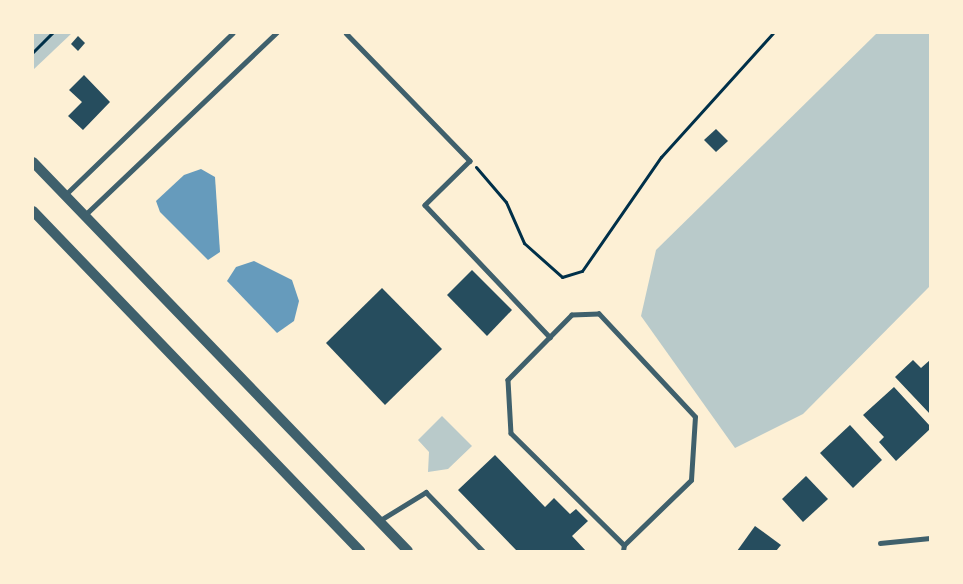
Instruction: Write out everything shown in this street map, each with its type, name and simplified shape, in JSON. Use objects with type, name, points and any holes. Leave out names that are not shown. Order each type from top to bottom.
[{"type":"street","points":[[33,162],[408,551]]},
{"type":"street","points":[[33,211],[360,551]]},
{"type":"lane","points":[[65,195],[233,33]]},
{"type":"lane","points":[[85,216],[276,33]]},
{"type":"lane","points":[[346,33],[470,161],[425,205],[550,337]]},
{"type":"lane","points":[[599,314],[695,417],[691,480],[624,548],[511,433],[508,380],[550,337],[572,315],[599,314]]},
{"type":"lane","points":[[379,521],[426,492],[483,551]]},
{"type":"lane","points":[[880,543],[930,538]]},
{"type":"path","points":[[33,52],[52,33]]},
{"type":"path","points":[[470,161],[506,202],[524,243],[562,277],[582,271],[661,157],[773,33]]},
{"type":"shaded area","points":[[33,33],[72,33],[33,70]]},
{"type":"shaded area","points":[[877,33],[930,33],[930,286],[803,414],[735,448],[641,316],[656,250]]},
{"type":"shaded area","points":[[442,416],[472,446],[448,469],[428,472],[429,452],[418,440]]},
{"type":"water","points":[[201,169],[215,177],[220,252],[208,260],[160,212],[156,201],[184,175]]},
{"type":"water","points":[[254,261],[292,280],[299,301],[294,321],[277,333],[227,281],[236,267]]},
{"type":"building","points":[[78,36],[85,43],[78,51],[71,44]]},
{"type":"building","points":[[84,75],[110,102],[83,130],[68,116],[82,102],[69,90]]},
{"type":"building","points":[[716,129],[728,141],[716,152],[704,140]]},
{"type":"building","points":[[472,270],[512,310],[487,336],[447,295]]},
{"type":"building","points":[[382,288],[442,349],[385,405],[326,343]]},
{"type":"building","points":[[913,360],[921,368],[930,360],[930,414],[895,377]]},
{"type":"building","points":[[894,387],[930,426],[930,429],[896,461],[879,442],[884,437],[863,415]]},
{"type":"building","points":[[850,425],[882,460],[853,488],[820,453]]},
{"type":"building","points":[[495,455],[545,507],[554,498],[570,514],[576,509],[588,521],[572,536],[586,551],[517,551],[458,490]]},
{"type":"building","points":[[806,476],[828,499],[803,522],[782,499]]},
{"type":"building","points":[[755,526],[781,545],[776,551],[737,551]]}]
